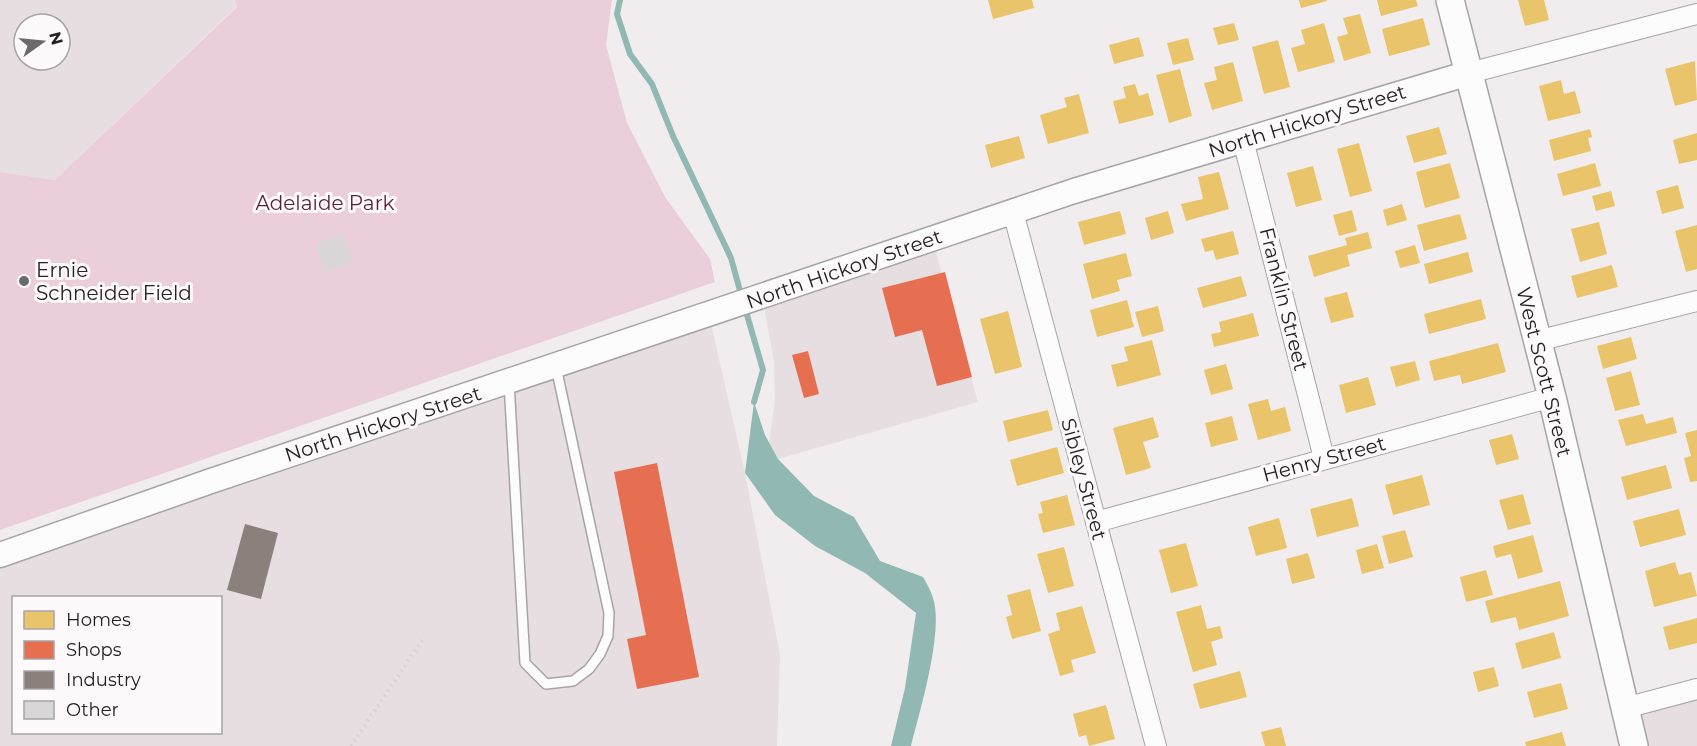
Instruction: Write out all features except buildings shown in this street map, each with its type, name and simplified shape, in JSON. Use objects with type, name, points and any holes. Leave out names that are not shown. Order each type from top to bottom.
[{"type":"main road","name":"West Scott Street","points":[[1450,0],[1552,397],[1634,746]]},
{"type":"street","name":"North Hickory Street","points":[[0,555],[208,482],[1013,212],[1243,140],[1469,73],[1697,14]]},
{"type":"street","name":"Franklin Street","points":[[1243,140],[1324,458]]},
{"type":"street","name":"Sibley Street","points":[[1013,212],[1156,746]]},
{"type":"street","points":[[1537,341],[1697,301]]},
{"type":"street","name":"Henry Street","points":[[1096,522],[1552,397]]},
{"type":"street","points":[[1625,708],[1697,689]]},
{"type":"lane","points":[[509,382],[525,663],[546,684],[573,681],[588,669],[600,654],[608,636],[609,613],[556,367]]},
{"type":"path","points":[[351,746],[423,639]]},
{"type":"shaded area","points":[[0,0],[235,0],[237,6],[55,180],[0,172]]},
{"type":"shaded area","points":[[932,239],[978,402],[778,459],[769,443],[775,401],[774,361],[762,297]]},
{"type":"shaded area","points":[[709,315],[745,473],[780,655],[777,746],[0,746],[0,555]]},
{"type":"shaded area","points":[[754,402],[765,435],[778,459],[814,496],[854,517],[880,561],[923,577],[930,590],[936,612],[933,650],[911,746],[891,746],[905,688],[916,613],[865,573],[815,546],[775,515],[745,473]]},
{"type":"shaded area","points":[[1697,689],[1697,746],[1634,746],[1625,708]]},
{"type":"green space","name":"Adelaide Park","points":[[235,0],[612,0],[606,45],[627,123],[665,197],[710,259],[715,282],[0,530],[0,172],[55,180],[237,7]]},
{"type":"waterway","points":[[620,0],[617,14],[630,54],[652,84],[673,136],[731,258],[742,298]]},
{"type":"waterway","points":[[745,308],[763,370],[754,402]]},
{"type":"place","name":"Ernie Schneider Field","points":[[24,281]]}]
